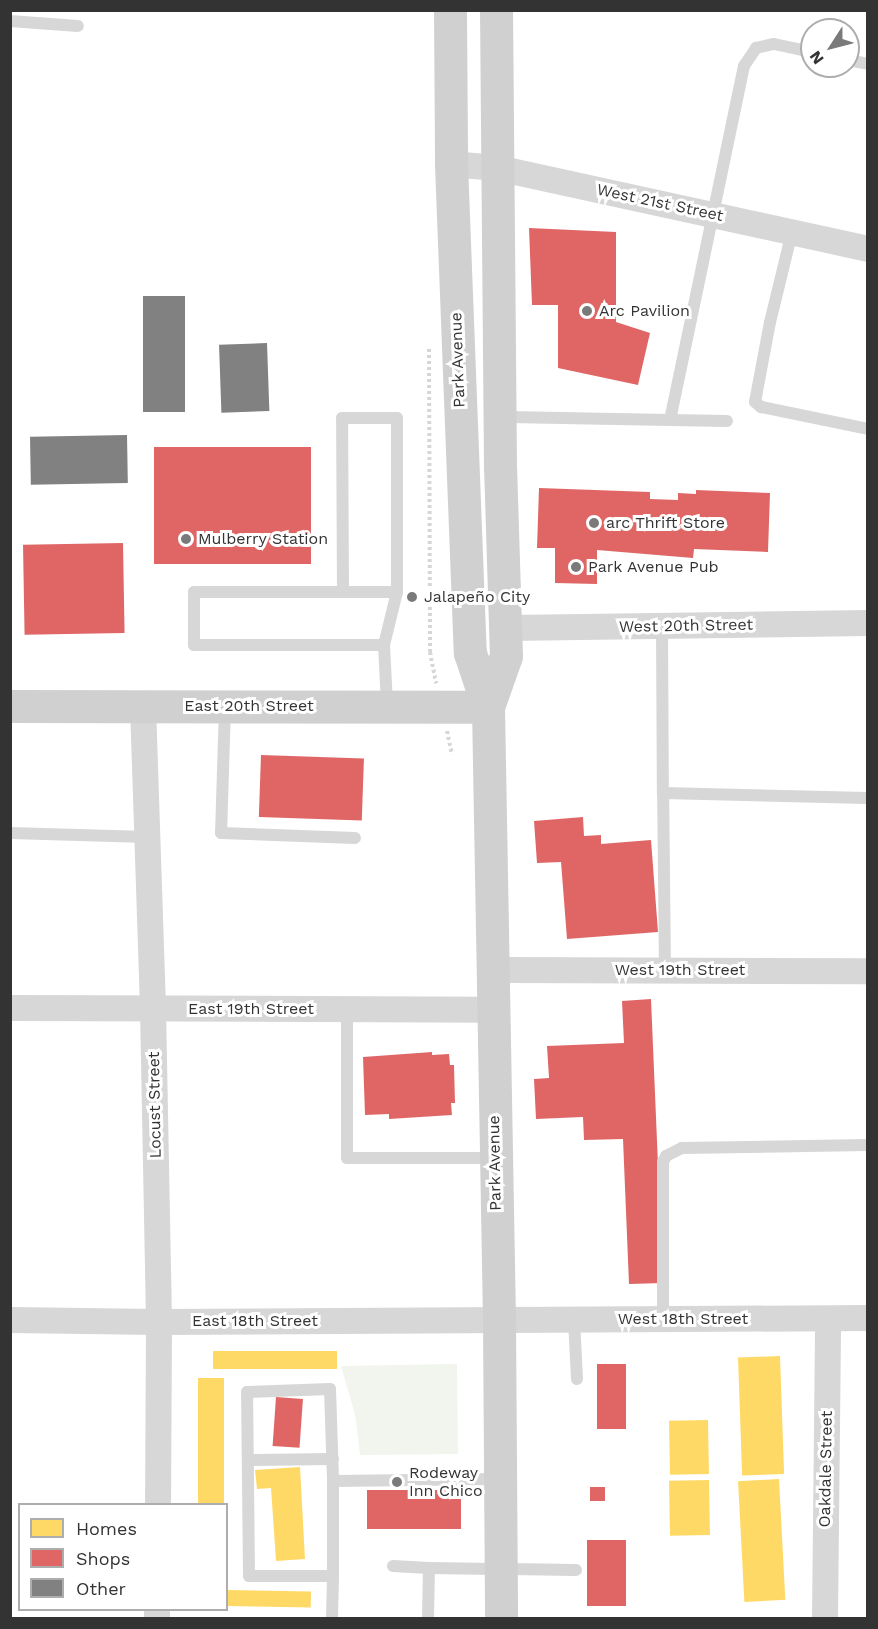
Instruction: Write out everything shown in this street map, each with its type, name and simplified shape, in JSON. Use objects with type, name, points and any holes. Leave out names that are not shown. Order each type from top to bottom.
[{"type":"main road","name":"Park Avenue","points":[[450,10],[451,164],[470,653],[488,707],[499,1320],[498,1479],[501,1618]]},
{"type":"main road","name":"Park Avenue","points":[[488,707],[506,656],[500,417],[496,10]]},
{"type":"main road","name":"East 20th Street","points":[[10,706],[488,707]]},
{"type":"street","name":"West 21st Street","points":[[451,164],[497,168],[867,249]]},
{"type":"street","name":"West 20th Street","points":[[505,628],[867,623]]},
{"type":"street","name":"Locust Street","points":[[143,706],[153,1008],[159,1322],[158,1503]]},
{"type":"street","name":"West 19th Street","points":[[492,970],[867,971]]},
{"type":"street","name":"East 19th Street","points":[[10,1008],[492,1010]]},
{"type":"street","name":"Oakdale Street","points":[[825,1618],[828,1318]]},
{"type":"street","name":"West 18th Street","points":[[499,1320],[867,1318]]},
{"type":"street","name":"East 18th Street","points":[[10,1320],[159,1322],[499,1320]]},
{"type":"lane","points":[[10,21],[78,26]]},
{"type":"lane","points":[[670,420],[744,66],[756,48],[774,44],[800,49]]},
{"type":"lane","points":[[792,232],[770,322],[754,397],[755,402],[761,407],[867,429]]},
{"type":"lane","points":[[500,417],[727,421]]},
{"type":"lane","points":[[343,592],[342,418],[397,418],[397,592],[384,645],[387,706]]},
{"type":"lane","points":[[384,645],[194,645],[194,592],[397,592]]},
{"type":"lane","points":[[662,626],[665,970]]},
{"type":"lane","points":[[225,706],[221,833],[355,838]]},
{"type":"lane","points":[[663,793],[867,798]]},
{"type":"lane","points":[[10,833],[147,837]]},
{"type":"lane","points":[[347,1009],[347,1158],[495,1158]]},
{"type":"lane","points":[[663,1319],[663,1162],[666,1156],[682,1148],[867,1146]]},
{"type":"lane","points":[[574,1320],[577,1379]]},
{"type":"lane","points":[[332,1618],[333,1576],[333,1459],[330,1389],[247,1392],[249,1576],[333,1576]]},
{"type":"lane","points":[[248,1460],[333,1459]]},
{"type":"lane","points":[[333,1481],[498,1479]]},
{"type":"lane","points":[[393,1566],[576,1570]]},
{"type":"lane","points":[[428,1618],[429,1568]]},
{"type":"path","points":[[445,721],[452,754]]},
{"type":"shaded area","points":[[457,1364],[458,1454],[360,1455],[355,1414],[341,1366]]},
{"type":"building: Homes","points":[[213,1351],[337,1351],[337,1369],[213,1369]]},
{"type":"building: Homes","points":[[780,1356],[784,1474],[742,1475],[738,1357]]},
{"type":"building: Homes","points":[[198,1378],[224,1378],[224,1503],[198,1503]]},
{"type":"building: Homes","points":[[708,1420],[709,1474],[670,1475],[669,1421]]},
{"type":"building: Homes","points":[[300,1467],[305,1559],[276,1561],[271,1488],[257,1489],[255,1470]]},
{"type":"building: Homes","points":[[779,1479],[785,1600],[744,1602],[738,1481]]},
{"type":"building: Homes","points":[[709,1480],[710,1535],[670,1536],[669,1481]]},
{"type":"building: Homes","points":[[228,1590],[311,1591],[311,1607],[228,1606]]},
{"type":"building: Shops","name":"Arc Pavilion","points":[[529,228],[616,232],[616,322],[650,333],[638,385],[558,368],[558,305],[532,305]]},
{"type":"building: Shops","points":[[154,447],[311,447],[311,564],[154,564]]},
{"type":"building: Shops","points":[[539,488],[650,492],[650,499],[678,500],[678,493],[696,494],[696,490],[770,493],[768,552],[694,549],[693,558],[597,550],[597,584],[555,583],[555,548],[537,548]]},
{"type":"building: Shops","points":[[123,543],[125,633],[25,635],[23,545]]},
{"type":"building: Shops","points":[[261,755],[364,759],[362,821],[259,817]]},
{"type":"building: Shops","points":[[583,817],[584,836],[601,835],[601,844],[651,840],[658,932],[567,939],[561,862],[537,863],[534,821]]},
{"type":"building: Shops","points":[[651,999],[663,1283],[629,1284],[623,1139],[584,1140],[583,1117],[536,1119],[534,1079],[549,1078],[547,1046],[624,1043],[622,1001]]},
{"type":"building: Shops","points":[[432,1052],[432,1055],[449,1054],[450,1065],[454,1065],[455,1103],[451,1103],[452,1115],[389,1119],[389,1114],[365,1115],[363,1057]]},
{"type":"building: Shops","points":[[597,1364],[626,1364],[626,1429],[597,1429]]},
{"type":"building: Shops","points":[[276,1397],[303,1399],[300,1448],[273,1446]]},
{"type":"building: Shops","points":[[590,1487],[605,1487],[605,1501],[590,1501]]},
{"type":"building: Shops","points":[[367,1490],[461,1490],[461,1529],[367,1529]]},
{"type":"building: Shops","points":[[587,1540],[626,1540],[626,1606],[587,1606]]},
{"type":"building: Other","points":[[143,296],[185,296],[185,412],[143,412]]},
{"type":"building: Other","points":[[267,343],[269,411],[221,413],[219,345]]},
{"type":"building: Other","points":[[127,435],[128,483],[31,485],[30,437]]},
{"type":"place","name":"Arc Pavilion","points":[[587,311]]},
{"type":"place","name":"arc Thrift Store","points":[[594,523]]},
{"type":"place","name":"Mulberry Station","points":[[186,539]]},
{"type":"place","name":"Park Avenue Pub","points":[[576,567]]},
{"type":"place","name":"Jalapeño City","points":[[412,597]]},
{"type":"place","name":"Rodeway Inn Chico","points":[[397,1482]]}]
